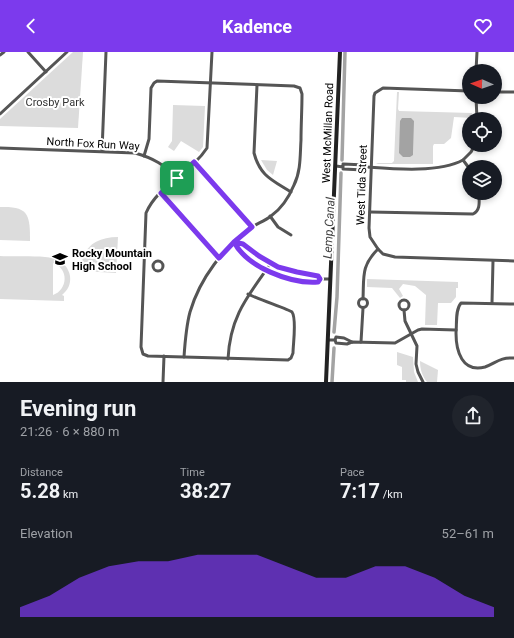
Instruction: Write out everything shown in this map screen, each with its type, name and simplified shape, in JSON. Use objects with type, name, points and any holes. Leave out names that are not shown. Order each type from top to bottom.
[{"type":"main road","name":"West McMillan Road","points":[[326,382],[340,52]]},
{"type":"street","points":[[0,55],[4,52]]},
{"type":"street","points":[[28,52],[46,72]]},
{"type":"street","points":[[0,114],[67,52]]},
{"type":"street","points":[[102,151],[106,52]]},
{"type":"street","points":[[212,52],[208,143],[204,152],[161,193],[149,206],[146,213],[141,347],[143,354],[148,356],[228,359],[285,360],[291,358],[293,353],[294,319],[292,312],[289,309],[272,305],[248,294]]},
{"type":"street","points":[[476,64],[477,52]]},
{"type":"street","points":[[144,156],[149,139],[151,88],[154,83],[160,81],[294,86],[300,88],[302,94],[300,166],[298,176],[291,192],[284,202],[270,216],[252,227],[234,242],[219,258],[207,276],[197,294],[190,312],[184,357]]},
{"type":"street","points":[[257,85],[254,153],[256,161],[260,169],[266,175],[291,192]]},
{"type":"street","name":"West Tida Street","points":[[378,249],[370,237],[369,228],[374,96],[378,90],[383,88],[462,91]]},
{"type":"street","points":[[502,92],[514,92]]},
{"type":"street","name":"North Fox Run Way","points":[[0,148],[124,152],[144,156],[159,162],[169,169],[177,178]]},
{"type":"street","points":[[463,160],[471,152]]},
{"type":"street","points":[[336,166],[342,166],[343,169],[364,170],[367,167],[411,169],[443,167],[456,164],[462,161]]},
{"type":"street","points":[[194,162],[252,227]]},
{"type":"street","points":[[161,193],[219,258]]},
{"type":"street","points":[[370,212],[470,215],[476,213],[478,200]]},
{"type":"street","points":[[270,216],[278,227],[291,235]]},
{"type":"street","points":[[234,242],[243,244],[271,263],[297,272],[318,276],[320,279]]},
{"type":"street","points":[[234,242],[238,250],[247,258],[266,270],[292,279],[312,282],[318,282],[320,279],[330,279]]},
{"type":"street","points":[[363,299],[365,267],[369,258],[378,249],[383,254],[395,257],[514,261]]},
{"type":"street","points":[[492,304],[493,260]]},
{"type":"street","points":[[228,359],[234,325],[240,308],[248,294],[271,263]]},
{"type":"street","points":[[144,266],[153,266]]},
{"type":"street","points":[[361,342],[363,308],[367,306],[366,300],[363,299]]},
{"type":"street","points":[[363,299],[359,300],[358,303],[360,307],[363,308]]},
{"type":"street","points":[[514,304],[464,303],[459,305],[457,310],[456,330],[457,346],[460,357],[470,366],[477,368],[487,366],[502,358],[514,358]]},
{"type":"street","points":[[404,310],[405,321],[417,346],[416,364],[422,381]]},
{"type":"street","points":[[335,340],[336,343],[347,344],[352,342],[395,343],[422,329],[456,330]]},
{"type":"street","points":[[328,340],[335,340],[336,337],[344,338],[352,342]]},
{"type":"street","points":[[163,382],[164,356]]},
{"type":"green space","name":"Crosby Park","points":[[73,52],[83,52],[78,128],[0,126],[0,119]]},
{"type":"green space","points":[[397,92],[399,92],[399,111],[462,113],[462,117],[454,117],[451,138],[444,144],[434,144],[433,164],[376,163],[392,163],[394,161]]},
{"type":"green space","points":[[173,105],[205,106],[203,147],[199,152],[181,141],[174,151],[168,147],[172,141]]},
{"type":"green space","points":[[261,160],[277,161],[273,175],[267,170]]},
{"type":"green space","points":[[0,207],[17,208],[26,214],[29,225],[30,241],[0,240]]},
{"type":"green space","points":[[118,237],[116,273],[81,271],[84,256],[91,245],[103,239]]},
{"type":"green space","points":[[0,256],[57,259],[65,266],[70,276],[70,282],[62,295],[64,296],[64,301],[0,299]],"holes":[[[53,263],[62,269],[65,279],[62,289],[53,295]]]},
{"type":"green space","points":[[367,279],[458,282],[458,288],[456,288],[456,297],[451,303],[438,303],[437,325],[425,325],[426,295],[415,286],[403,284],[399,289],[403,296],[400,298],[392,288],[367,287]]},
{"type":"green space","points":[[397,352],[413,357],[414,372],[418,382],[406,382],[406,380],[402,380],[402,367],[397,365]]},
{"type":"green space","points":[[420,361],[438,370],[437,382],[427,382],[420,367]]},
{"type":"shaded area","points":[[402,118],[411,118],[414,121],[413,155],[410,157],[403,157],[399,153],[400,121]]},
{"type":"waterway","name":"Lemp Canal","points":[[342,160],[345,52]]},
{"type":"waterway","name":"Lemp Canal","points":[[334,332],[337,297],[341,173]]},
{"type":"waterway","name":"Lemp Canal","points":[[332,382],[334,348]]},
{"type":"place","name":"Rocky Mountain High School","points":[[60,259]]},
{"type":"route","points":[[177,178],[161,193],[219,258],[234,242],[238,250],[247,258],[273,273],[292,279],[318,282],[320,279],[318,276],[278,267],[259,256],[243,244],[234,242],[252,227],[194,162],[177,178]]}]
